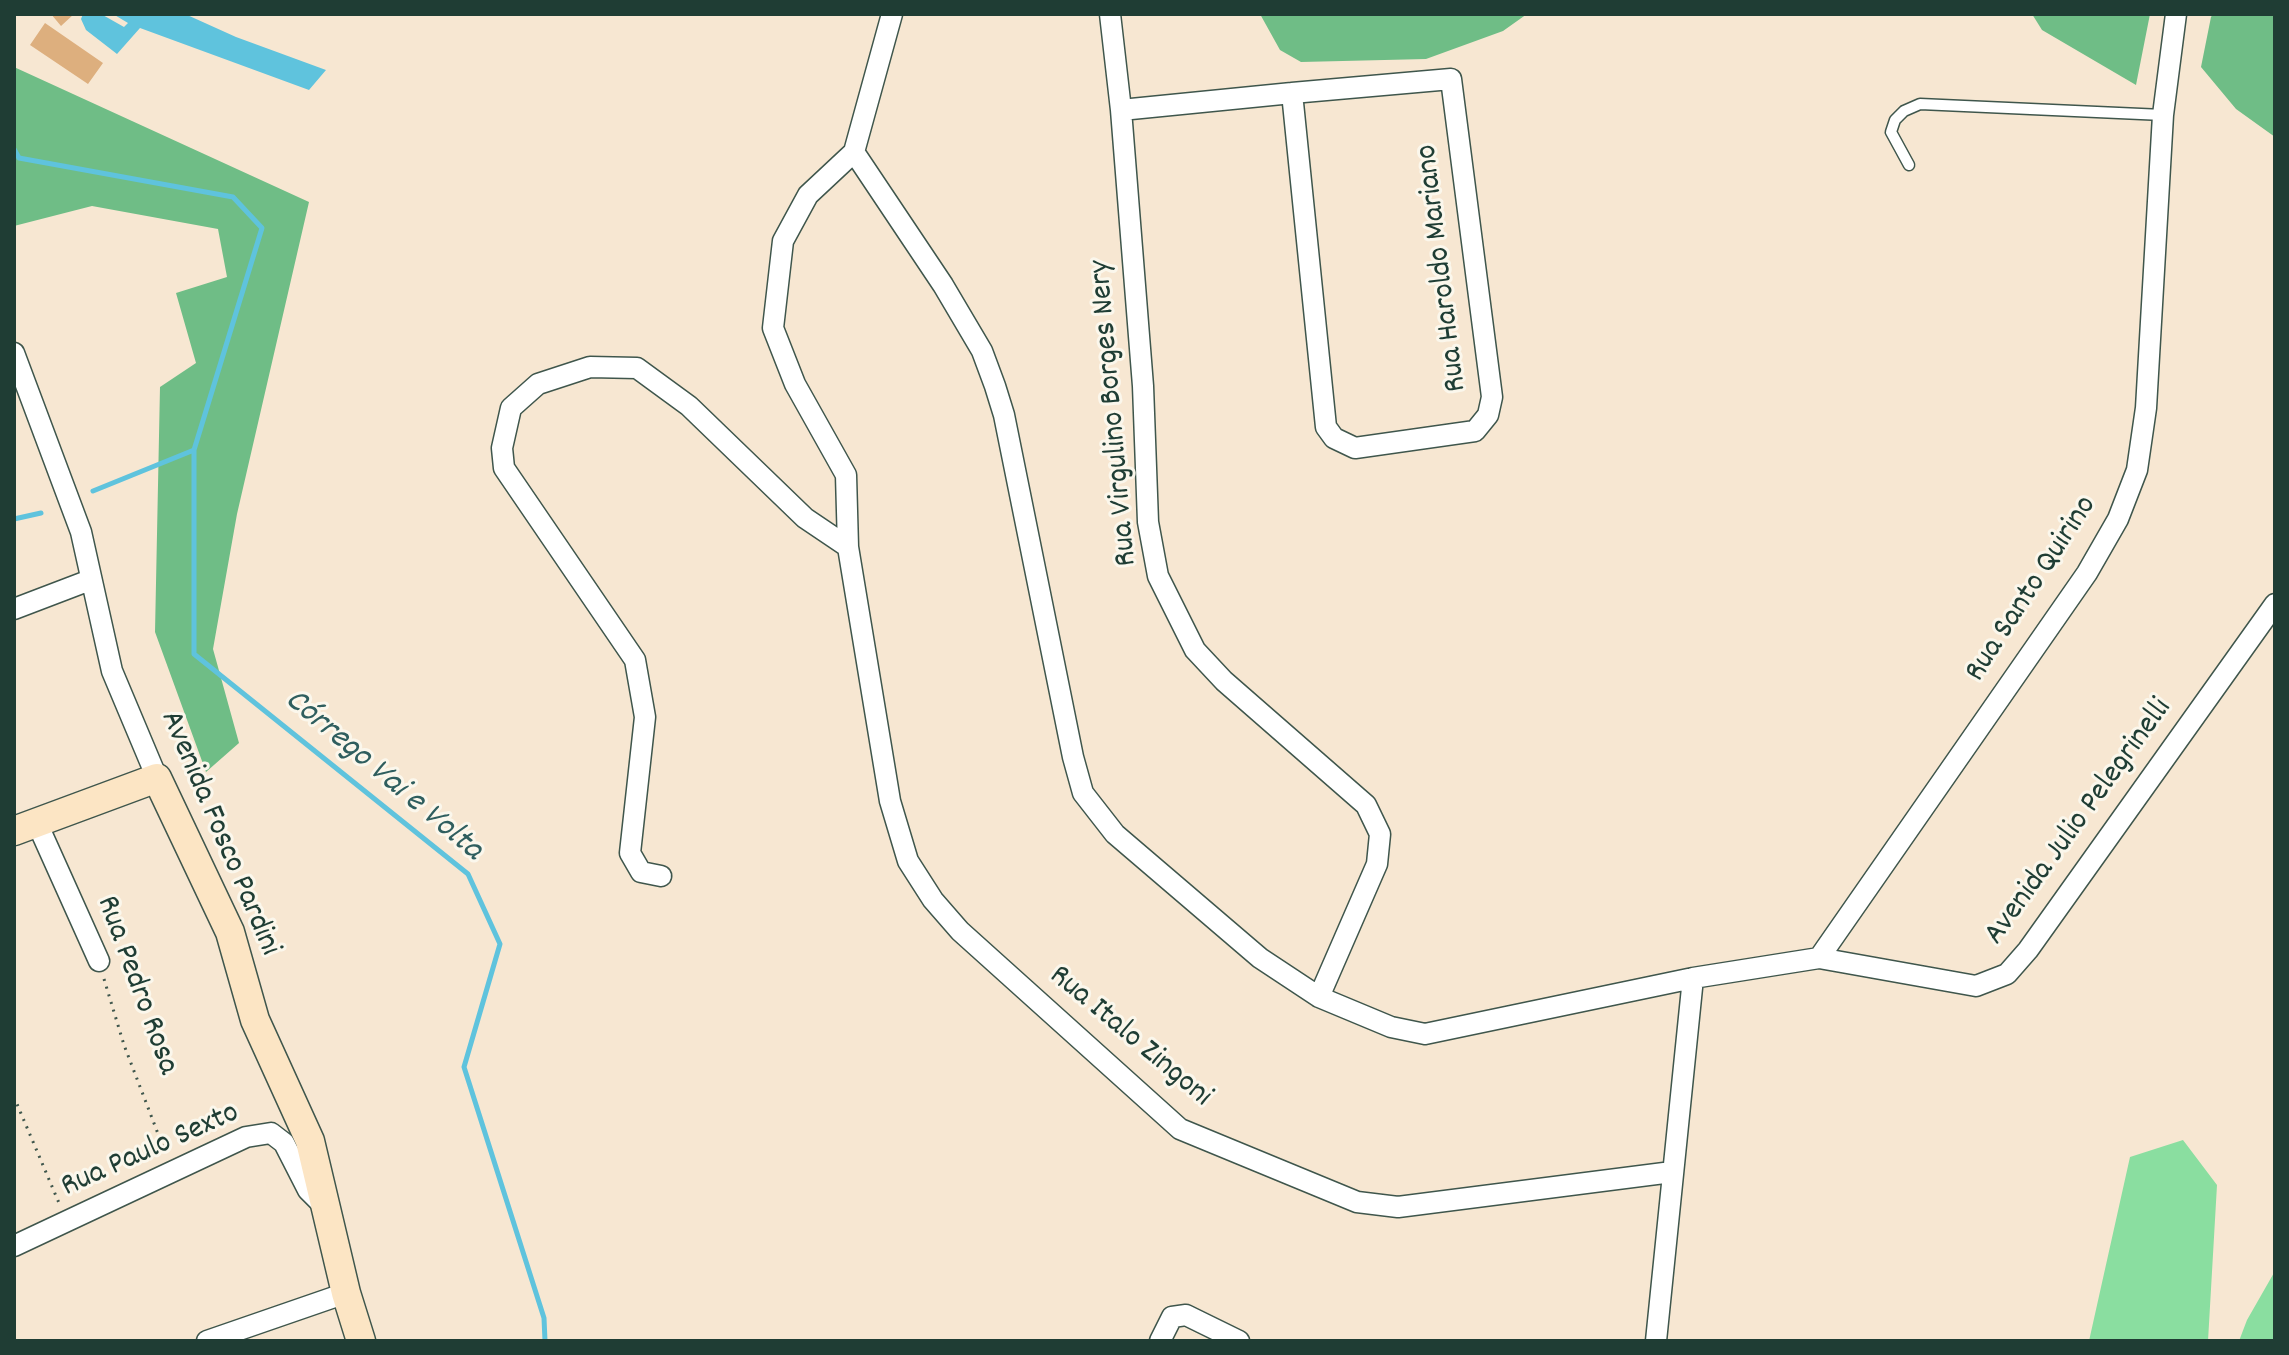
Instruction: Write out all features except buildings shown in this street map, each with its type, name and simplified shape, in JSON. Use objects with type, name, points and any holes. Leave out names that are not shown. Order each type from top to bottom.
[{"type":"street","points":[[854,152],[892,14]]},
{"type":"street","name":"Rua Virgulino Borges Nery","points":[[1110,14],[1121,110],[1143,386],[1148,522],[1158,576],[1195,650],[1224,681],[1366,805],[1380,834],[1377,864],[1319,997]]},
{"type":"street","name":"Rua Santo Quirino","points":[[1819,958],[2087,573],[2123,507],[2137,470],[2146,408],[2163,115],[2176,14]]},
{"type":"street","name":"Rua Haroldo Mariano","points":[[1451,79],[1492,397],[1488,415],[1475,431],[1355,448],[1334,438],[1326,427],[1292,93],[1451,79]]},
{"type":"street","points":[[1121,110],[1292,93]]},
{"type":"street","name":"Rua Italo Zingoni","points":[[854,152],[808,195],[783,241],[773,328],[795,384],[846,475],[848,547],[890,801],[908,861],[933,900],[960,931],[1180,1129],[1357,1202],[1398,1207],[1672,1172]]},
{"type":"street","name":"Avenida Julio Pelegrinelli","points":[[854,152],[943,285],[982,351],[995,386],[1004,415],[1073,757],[1083,793],[1115,834],[1260,958],[1319,997],[1391,1027],[1425,1034],[1693,978],[1819,958],[1976,986],[2007,974],[2028,950],[2275,604]]},
{"type":"street","name":"Avenida Fosco Pardini","points":[[14,353],[81,532],[112,671],[157,778],[230,932],[255,1020],[310,1141],[346,1293],[361,1341]]},
{"type":"street","points":[[661,876],[641,872],[630,853],[645,717],[635,660],[504,468],[502,448],[511,408],[538,384],[590,367],[637,368],[689,406],[805,518],[848,547]]},
{"type":"street","points":[[14,609],[90,580]]},
{"type":"street","points":[[26,827],[157,778]]},
{"type":"street","name":"Rua Pedro Rosa","points":[[26,827],[99,961]]},
{"type":"street","points":[[1656,1341],[1693,978]]},
{"type":"street","name":"Rua Paulo Sexto","points":[[14,1246],[246,1137],[271,1133],[284,1143],[308,1190],[325,1207]]},
{"type":"street","points":[[207,1341],[346,1293]]},
{"type":"street","points":[[1160,1341],[1172,1317],[1186,1315],[1239,1341]]},
{"type":"lane","points":[[1909,165],[1891,132],[1895,120],[1904,111],[1920,104],[2163,115]]},
{"type":"path","name":"Rua Pedro Rosa","points":[[99,961],[124,1045],[172,1171]]},
{"type":"path","points":[[14,1097],[67,1222]]},
{"type":"green space","points":[[1260,14],[1527,14],[1503,31],[1426,59],[1301,62],[1280,50]]},
{"type":"green space","points":[[2032,14],[2150,14],[2136,85],[2042,30]]},
{"type":"green space","points":[[2213,14],[2275,14],[2275,137],[2236,109],[2201,67]]},
{"type":"green space","points":[[14,67],[309,202],[237,514],[213,649],[239,743],[206,772],[155,632],[160,387],[196,363],[176,293],[227,277],[218,229],[92,206],[14,226]]},
{"type":"green space","points":[[2183,1140],[2217,1185],[2208,1341],[2089,1341],[2130,1157]]},
{"type":"green space","points":[[2275,1271],[2275,1341],[2239,1341],[2247,1320]]},
{"type":"water","points":[[83,14],[101,14],[124,27],[128,23],[113,14],[185,14],[236,37],[326,70],[309,90],[140,28],[117,54],[86,30],[81,19]]},
{"type":"waterway","name":"Córrego Vai e Volta","points":[[14,149],[19,158],[233,197],[262,228],[194,450],[194,654],[468,874],[500,944],[464,1067],[544,1318],[545,1341]]},
{"type":"waterway","name":"Córrego Vai e Volta","points":[[93,491],[194,450]]},
{"type":"waterway","name":"Córrego Vai e Volta","points":[[14,519],[41,513]]}]
